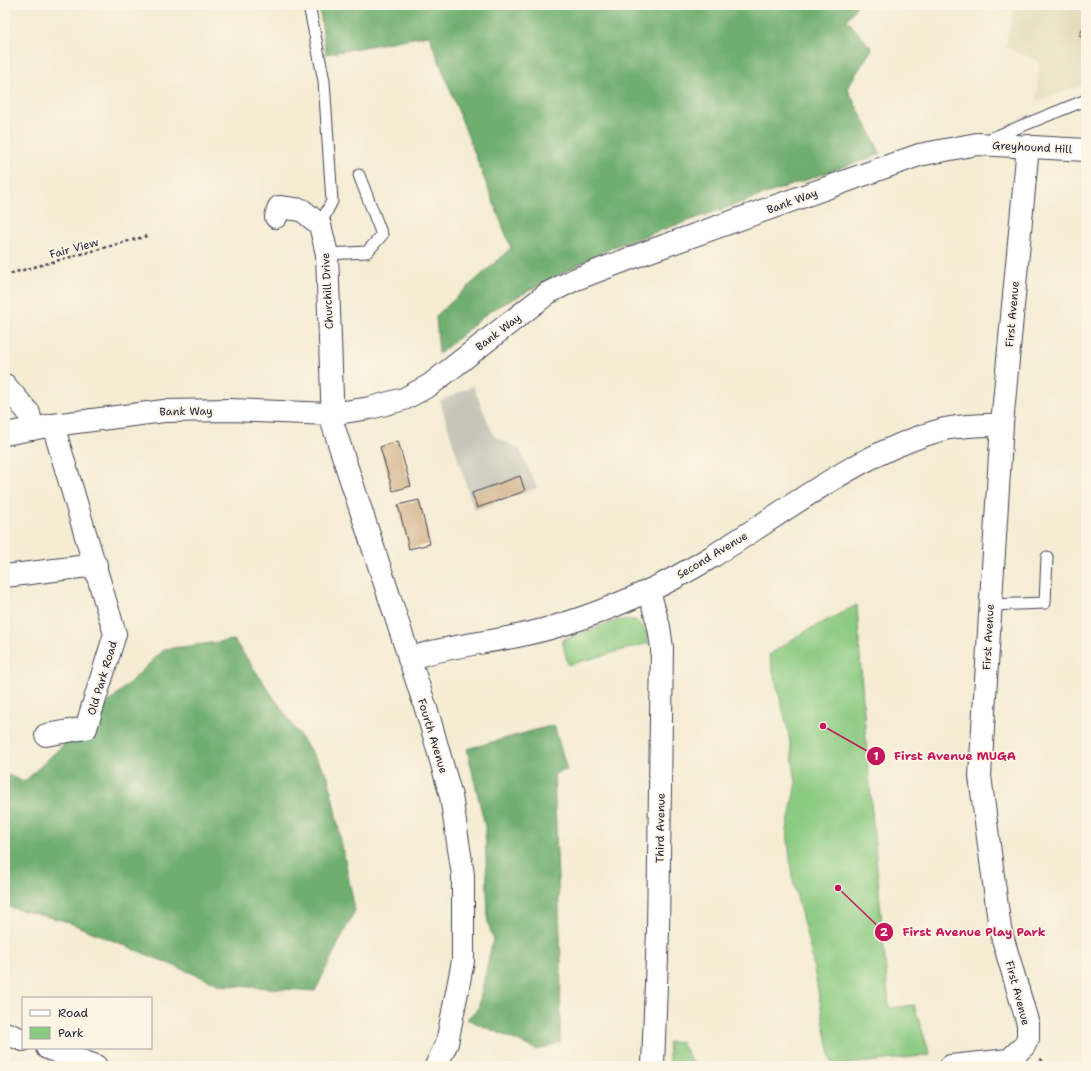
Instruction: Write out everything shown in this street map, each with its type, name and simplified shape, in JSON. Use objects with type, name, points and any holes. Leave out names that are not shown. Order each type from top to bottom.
[{"type":"street","name":"Greyhound Hill","points":[[978,144],[1086,150]]},
{"type":"street","name":"Bank Way","points":[[5,434],[42,427],[164,411],[232,410],[331,414],[370,408],[404,399],[430,385],[548,293],[576,280],[919,155],[978,144]]},
{"type":"street","name":"First Avenue","points":[[951,1066],[1009,1060],[1024,1046],[1028,1038],[1028,1024],[1000,929],[980,776],[1002,424],[1028,146]]},
{"type":"street","points":[[276,217],[278,207],[302,210],[320,225]]},
{"type":"street","name":"Churchill Drive","points":[[320,225],[327,254],[331,414]]},
{"type":"street","name":"Old Park Road","points":[[5,385],[42,427],[96,565],[115,634],[86,728],[46,735]]},
{"type":"street","name":"Fourth Avenue","points":[[331,414],[333,425],[429,718],[451,796],[463,875],[463,961],[447,1044],[436,1066]]},
{"type":"street","name":"Second Avenue","points":[[409,659],[528,634],[586,617],[649,591],[701,564],[841,474],[902,445],[942,430],[1002,424]]},
{"type":"street","points":[[5,576],[96,565]]},
{"type":"street","name":"Third Avenue","points":[[649,591],[660,627],[662,648],[658,930],[653,1066]]},
{"type":"street","points":[[5,1033],[22,1040]]},
{"type":"street","points":[[50,1049],[96,1066]]},
{"type":"lane","points":[[310,5],[324,81],[332,201],[320,225]]},
{"type":"lane","points":[[978,144],[1086,100]]},
{"type":"lane","points":[[327,254],[367,252],[382,235],[360,175]]},
{"type":"lane","points":[[990,605],[1045,603],[1047,557]]},
{"type":"path","name":"Fair View","points":[[5,275],[146,236]]},
{"type":"shaded area","points":[[1015,5],[1086,5],[1086,84],[1037,101],[1039,61],[1005,47]]},
{"type":"shaded area","points":[[473,386],[494,436],[520,449],[537,488],[474,510],[440,401]]},
{"type":"green space","points":[[319,5],[857,5],[847,20],[872,49],[847,88],[881,154],[613,247],[490,311],[439,354],[436,316],[511,248],[429,35],[326,54]]},
{"type":"green space","points":[[857,605],[867,756],[889,1008],[914,1005],[930,1055],[832,1066],[810,948],[792,877],[787,830],[796,782],[788,730],[769,655],[802,633]]},
{"type":"green space","points":[[618,620],[636,620],[646,630],[649,643],[568,665],[562,640]]},
{"type":"green space","points":[[234,640],[328,776],[355,910],[315,991],[221,985],[65,921],[5,906],[5,774],[24,782],[165,649]]},
{"type":"green space","points":[[554,725],[567,770],[554,774],[561,961],[560,1042],[538,1050],[467,1019],[478,1008],[493,939],[488,922],[485,826],[467,749]]},
{"type":"green space","points":[[668,1042],[681,1042],[691,1061],[702,1066],[671,1066]]},
{"type":"building","points":[[1086,23],[1086,40],[1079,36]]},
{"type":"building","points":[[398,441],[411,486],[393,491],[380,447]]},
{"type":"building","points":[[520,476],[525,491],[477,508],[472,493]]},
{"type":"building","points":[[419,500],[430,544],[409,549],[398,505]]},
{"type":"place","name":"First Avenue MUGA","points":[[823,726]]},
{"type":"place","name":"First Avenue Play Park","points":[[838,888]]}]
